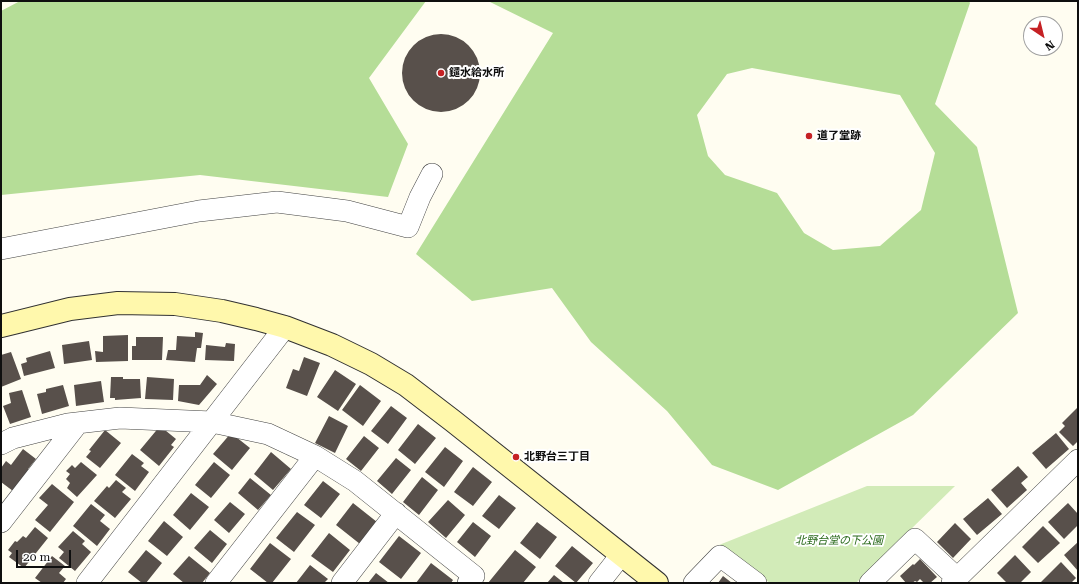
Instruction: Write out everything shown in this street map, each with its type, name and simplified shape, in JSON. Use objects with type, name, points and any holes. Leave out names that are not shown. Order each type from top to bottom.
[{"type":"street","points":[[1,249],[199,211],[277,202],[347,211],[408,227],[420,197],[432,174]]},
{"type":"street","points":[[1,326],[70,309],[118,303],[175,304],[222,311],[286,328],[332,345],[371,364],[406,385],[453,420],[657,583]]},
{"type":"street","points":[[87,583],[286,328]]},
{"type":"street","points":[[1,444],[13,438],[68,424],[120,418],[212,422],[268,434],[315,456],[355,481],[474,576],[468,583]]},
{"type":"street","points":[[1,522],[78,423]]},
{"type":"street","points":[[216,583],[315,456]]},
{"type":"street","points":[[870,583],[915,539],[954,581],[1078,460]]},
{"type":"street","points":[[342,583],[396,513]]},
{"type":"street","points":[[599,583],[621,555]]},
{"type":"street","points":[[694,583],[720,556],[756,583]]},
{"type":"green space","points":[[20,1],[426,1],[369,78],[408,144],[388,197],[200,175],[1,195],[1,11]]},
{"type":"green space","points":[[488,1],[969,1],[970,3],[935,104],[977,147],[1018,313],[913,415],[778,490],[712,465],[667,411],[591,342],[552,288],[472,301],[416,254],[553,33]],"holes":[[[752,68],[900,95],[935,153],[921,210],[880,246],[833,250],[804,233],[777,193],[725,175],[708,156],[697,115],[727,74]]]},
{"type":"green space","name":"北野台堂の下公園","points":[[867,486],[955,486],[856,583],[770,583],[719,545]]},
{"type":"building","name":"鑓水給水所","points":[[441,34],[456,37],[468,46],[477,58],[480,73],[477,88],[468,100],[456,109],[441,112],[426,109],[414,100],[405,88],[402,73],[405,58],[414,46],[426,37]]},
{"type":"building","points":[[195,332],[203,333],[201,348],[197,348],[195,362],[166,360],[168,350],[176,350],[177,336],[195,337]]},
{"type":"building","points":[[128,335],[128,361],[96,362],[95,351],[103,352],[103,336]]},
{"type":"building","points":[[136,337],[163,337],[162,360],[132,360],[132,346],[136,346]]},
{"type":"building","points":[[89,341],[92,360],[64,364],[62,345]]},
{"type":"building","points":[[226,343],[235,344],[234,361],[205,360],[206,345],[225,347]]},
{"type":"building","points":[[50,351],[55,368],[24,376],[21,364],[27,362],[26,358]]},
{"type":"building","points":[[11,352],[21,379],[1,387],[1,355]]},
{"type":"building","points":[[304,357],[320,363],[307,396],[286,388],[293,369],[299,371]]},
{"type":"building","points":[[335,370],[356,384],[338,411],[317,397]]},
{"type":"building","points":[[207,375],[217,384],[199,405],[178,401],[179,385],[200,385]]},
{"type":"building","points":[[111,377],[140,379],[141,398],[115,400],[115,398],[110,398]]},
{"type":"building","points":[[147,377],[174,379],[173,400],[145,399]]},
{"type":"building","points":[[101,381],[104,402],[76,406],[74,385]]},
{"type":"building","points":[[63,385],[69,406],[42,414],[37,394],[46,392],[46,389]]},
{"type":"building","points":[[360,385],[381,401],[363,426],[342,410]]},
{"type":"building","points":[[22,390],[31,417],[10,424],[3,406],[11,403],[9,393]]},
{"type":"building","points":[[391,406],[407,418],[388,444],[371,431]]},
{"type":"building","points":[[1078,407],[1078,441],[1073,446],[1059,432],[1065,426],[1062,423]]},
{"type":"building","points":[[329,416],[348,426],[335,453],[315,443]]},
{"type":"building","points":[[418,424],[436,438],[415,464],[398,450]]},
{"type":"building","points":[[160,426],[176,439],[171,445],[174,447],[159,466],[140,450]]},
{"type":"building","points":[[105,430],[121,443],[100,468],[86,457],[91,451],[89,450]]},
{"type":"building","points":[[231,433],[250,448],[232,470],[213,454]]},
{"type":"building","points":[[1056,433],[1069,449],[1046,469],[1032,453]]},
{"type":"building","points":[[364,436],[379,448],[361,471],[346,459]]},
{"type":"building","points":[[445,447],[463,461],[444,487],[425,472]]},
{"type":"building","points":[[23,449],[36,459],[13,491],[1,482],[1,468],[6,461],[11,465]]},
{"type":"building","points":[[271,452],[291,469],[273,490],[254,474]]},
{"type":"building","points":[[132,454],[144,463],[141,466],[149,472],[135,491],[115,475]]},
{"type":"building","points":[[396,458],[411,470],[392,494],[377,481]]},
{"type":"building","points":[[81,462],[97,475],[77,497],[67,488],[70,483],[66,479],[70,474],[66,471],[72,465],[75,468]]},
{"type":"building","points":[[214,462],[230,475],[211,498],[195,485]]},
{"type":"building","points":[[1018,466],[1028,477],[1021,483],[1027,490],[1007,508],[991,490]]},
{"type":"building","points":[[473,467],[492,482],[473,506],[454,492]]},
{"type":"building","points":[[422,477],[438,490],[419,515],[403,502]]},
{"type":"building","points":[[250,478],[271,495],[258,510],[238,493]]},
{"type":"building","points":[[116,480],[126,488],[122,492],[131,499],[115,518],[94,501],[107,486],[109,488]]},
{"type":"building","points":[[323,481],[340,494],[321,518],[304,505]]},
{"type":"building","points":[[52,484],[74,502],[50,532],[35,520],[48,505],[39,498]]},
{"type":"building","points":[[191,493],[209,507],[190,530],[173,515]]},
{"type":"building","points":[[499,495],[516,508],[499,529],[482,516]]},
{"type":"building","points":[[988,498],[1002,514],[977,535],[963,519]]},
{"type":"building","points":[[448,500],[465,515],[446,538],[428,522]]},
{"type":"building","points":[[230,502],[245,514],[229,533],[214,520]]},
{"type":"building","points":[[353,503],[377,522],[360,544],[336,525]]},
{"type":"building","points":[[1068,503],[1078,514],[1078,525],[1064,539],[1048,522]]},
{"type":"building","points":[[91,504],[105,515],[100,521],[110,529],[97,546],[73,526]]},
{"type":"building","points":[[297,512],[315,525],[294,552],[276,538]]},
{"type":"building","points":[[164,521],[183,537],[167,556],[148,541]]},
{"type":"building","points":[[473,522],[491,536],[475,557],[457,542]]},
{"type":"building","points":[[537,522],[557,537],[540,559],[520,543]]},
{"type":"building","points":[[955,523],[971,539],[953,558],[937,542]]},
{"type":"building","points":[[1043,526],[1060,543],[1038,563],[1022,547]]},
{"type":"building","points":[[35,527],[48,538],[24,568],[9,557],[12,553],[8,550],[15,541],[17,542],[23,536],[26,538]]},
{"type":"building","points":[[210,530],[227,544],[212,563],[194,548]]},
{"type":"building","points":[[73,531],[85,541],[82,544],[91,552],[75,571],[59,558],[64,552],[58,547]]},
{"type":"building","points":[[329,533],[350,550],[333,572],[311,556]]},
{"type":"building","points":[[399,536],[421,553],[401,579],[379,562]]},
{"type":"building","points":[[1078,542],[1078,571],[1064,555]]},
{"type":"building","points":[[270,543],[291,559],[272,583],[268,583],[250,569]]},
{"type":"building","points":[[572,546],[593,563],[576,583],[555,566]]},
{"type":"building","points":[[146,550],[162,563],[146,583],[142,583],[128,572]]},
{"type":"building","points":[[515,550],[536,567],[523,583],[488,583]]},
{"type":"building","points":[[1015,555],[1031,572],[1020,583],[1007,583],[997,573]]},
{"type":"building","points":[[52,556],[65,566],[59,573],[66,579],[63,583],[42,583],[35,578]]},
{"type":"building","points":[[189,556],[210,573],[202,583],[184,583],[173,574]]},
{"type":"building","points":[[920,559],[937,577],[930,583],[924,583],[920,579],[917,582],[906,583],[900,576]]},
{"type":"building","points":[[1061,562],[1076,578],[1071,583],[1040,583]]},
{"type":"building","points":[[431,563],[453,580],[451,583],[416,583]]},
{"type":"building","points":[[310,565],[328,579],[324,583],[296,583]]},
{"type":"building","points":[[376,573],[389,583],[368,583]]},
{"type":"building","points":[[554,575],[564,583],[547,583]]},
{"type":"building","points":[[723,576],[732,583],[718,583]]},
{"type":"place","name":"鑓水給水所","points":[[441,73]]},
{"type":"place","name":"道了堂跡","points":[[809,136]]},
{"type":"place","name":"北野台三丁目","points":[[516,457]]}]
